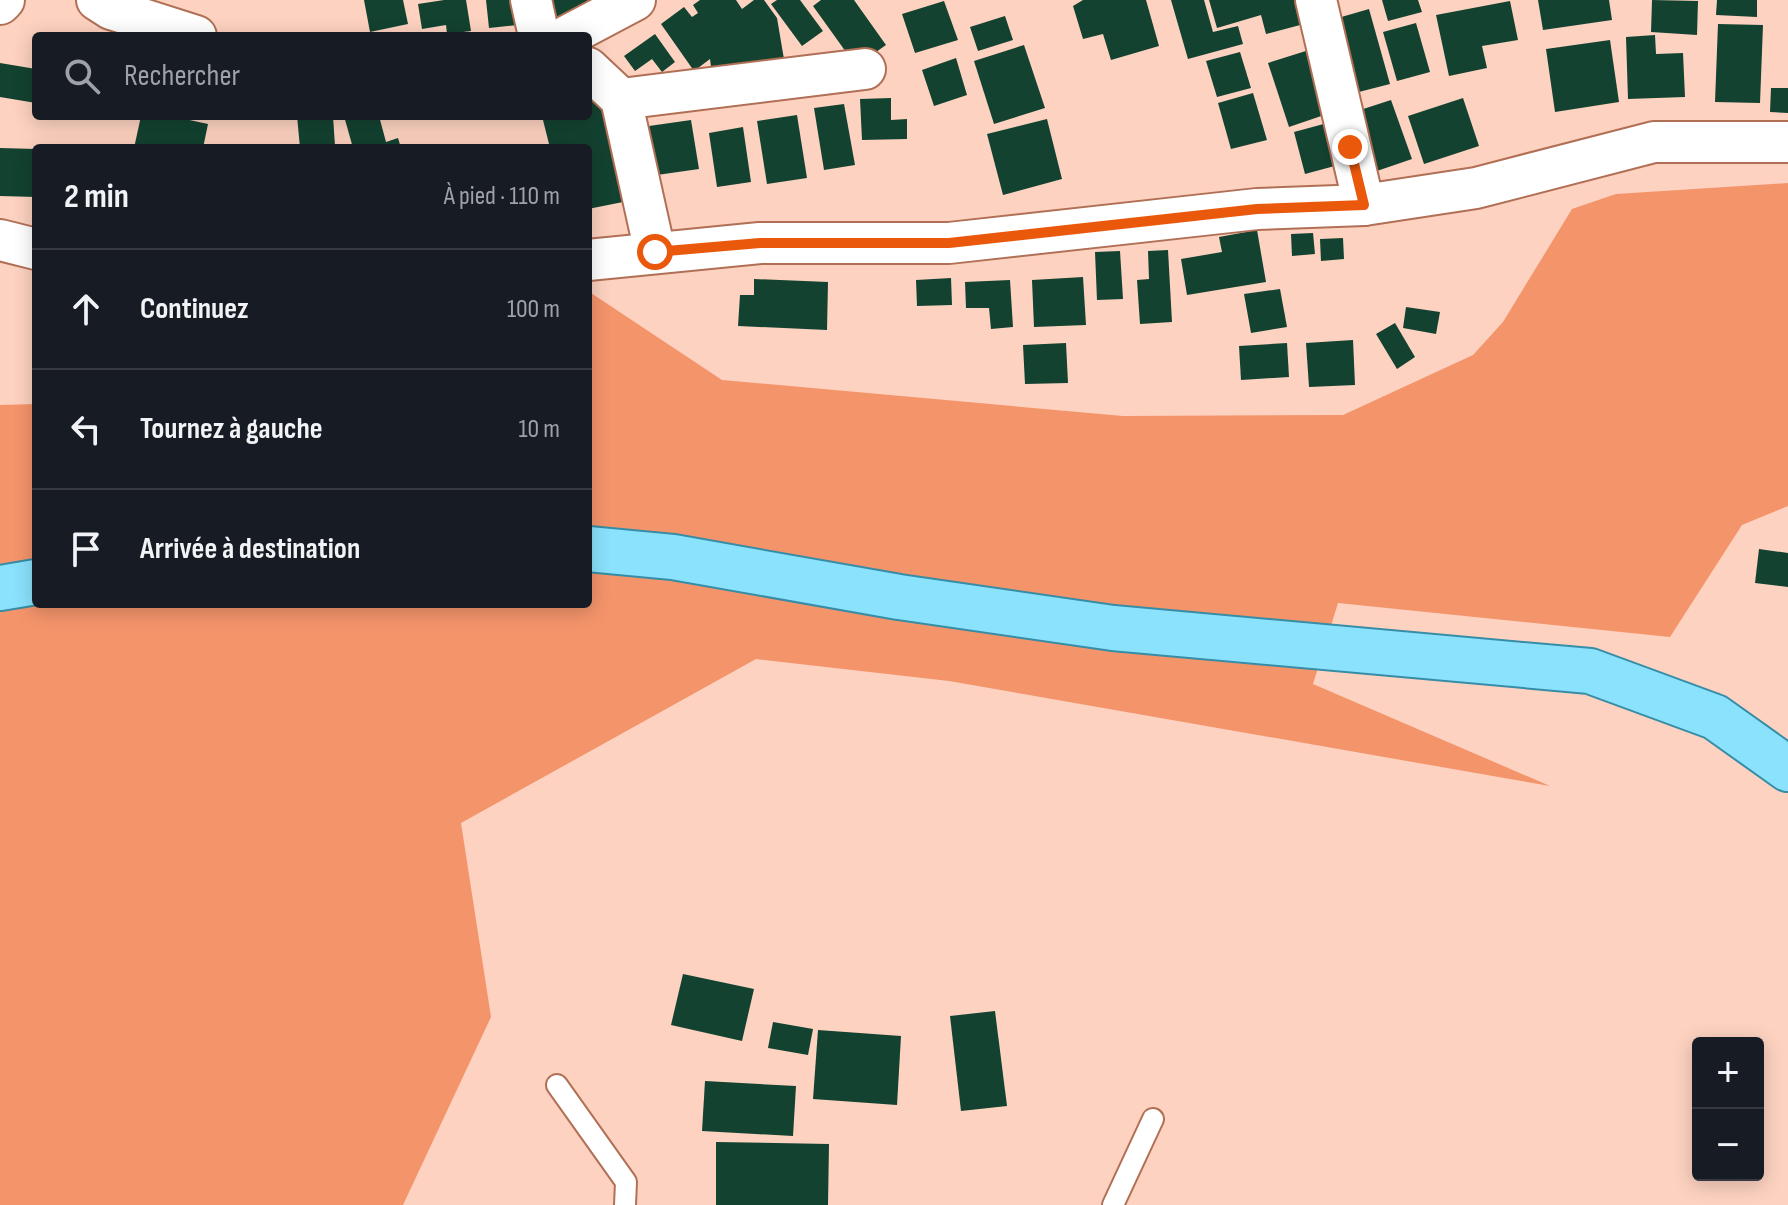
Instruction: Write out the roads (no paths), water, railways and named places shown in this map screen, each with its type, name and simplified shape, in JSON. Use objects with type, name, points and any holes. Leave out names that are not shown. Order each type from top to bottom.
[{"type":"main road","points":[[592,549],[673,557],[899,597],[1113,628],[1590,671],[1715,717],[1788,769]]},
{"type":"main road","points":[[0,588],[32,583]]},
{"type":"street","points":[[97,0],[111,9],[183,32]]},
{"type":"street","points":[[531,0],[538,32]]},
{"type":"street","points":[[575,32],[635,0]]},
{"type":"street","points":[[1316,0],[1364,205]]},
{"type":"street","points":[[621,99],[865,69]]},
{"type":"street","points":[[592,72],[621,99],[655,252]]},
{"type":"street","points":[[592,260],[760,243],[949,243],[1257,209],[1364,205],[1476,188],[1654,142],[1788,142]]},
{"type":"street","points":[[0,240],[32,248]]},
{"type":"lane","points":[[557,1085],[626,1182],[625,1205]]},
{"type":"lane","points":[[1113,1205],[1153,1119]]}]
